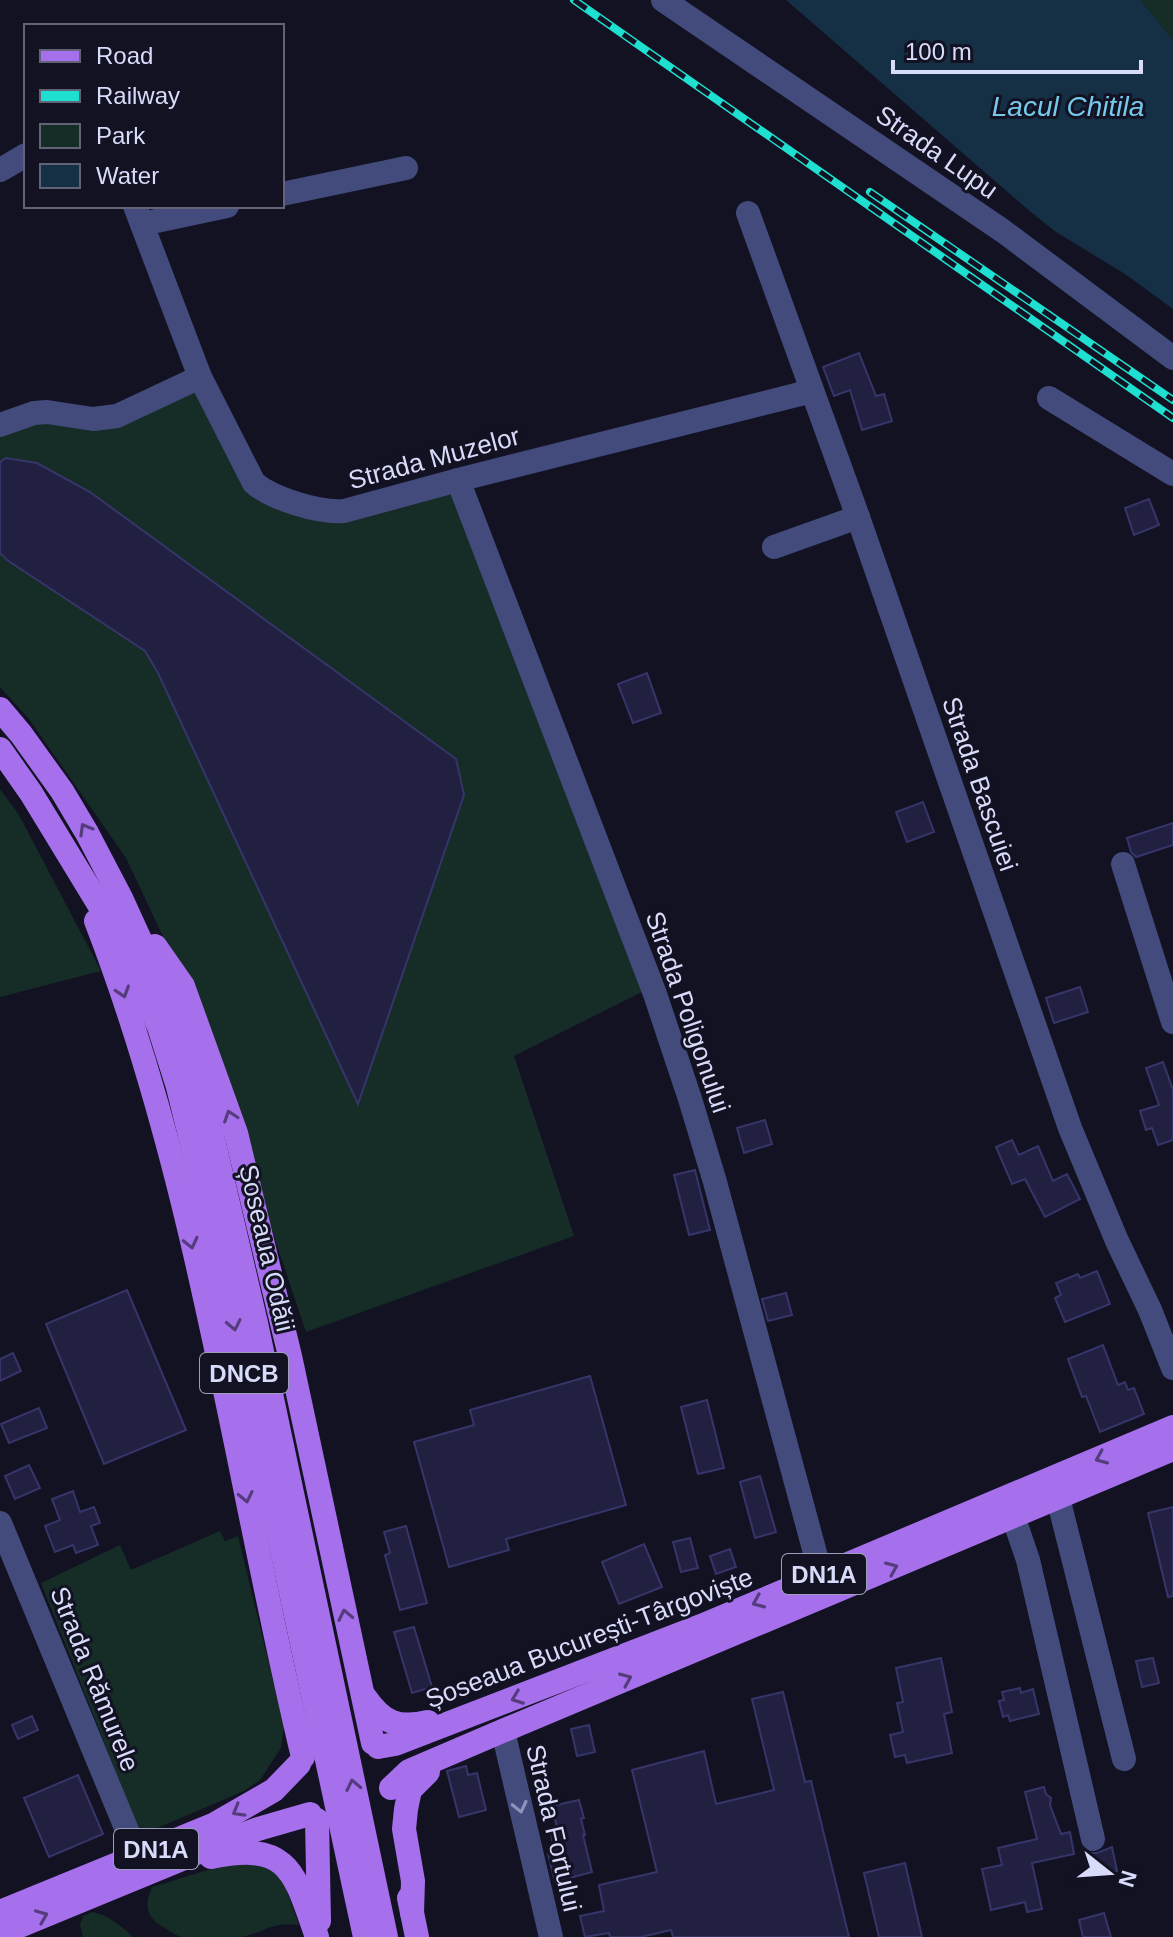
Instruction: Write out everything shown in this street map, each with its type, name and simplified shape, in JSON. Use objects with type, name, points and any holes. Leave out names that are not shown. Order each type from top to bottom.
[{"type":"main road","name":"Șoseaua Odăii","points":[[0,709],[62,791],[87,833],[121,898],[183,1034],[209,1122],[256,1323],[310,1633]]},
{"type":"main road","name":"Șoseaua Odăii","points":[[0,749],[31,793],[126,949],[159,1027],[178,1087],[310,1633],[365,1890],[386,1937]]},
{"type":"main road","points":[[75,867],[119,982],[151,1082],[211,1329],[301,1760],[296,1777],[297,1791],[314,1817],[318,1937]]},
{"type":"main road","points":[[121,898],[183,986],[236,1133],[290,1356],[361,1691],[375,1745],[388,1762],[391,1779],[389,1793],[417,1937]]},
{"type":"main road","name":"Șoseaua București-Târgoviște","points":[[375,1745],[395,1744],[643,1649],[1173,1427]]},
{"type":"main road","name":"Șoseaua București-Târgoviște","points":[[389,1793],[409,1771],[1173,1449]]},
{"type":"main road","points":[[361,1691],[386,1720],[401,1725],[472,1715]]},
{"type":"main road","name":"DN1A","points":[[0,1912],[138,1857],[232,1815],[274,1790],[311,1746],[322,1738],[334,1733],[348,1733],[361,1736],[375,1745]]},
{"type":"main road","points":[[412,1913],[413,1881],[404,1829],[410,1790],[427,1773],[498,1733]]},
{"type":"main road","name":"DN1A","points":[[0,1934],[258,1829],[314,1817],[328,1825],[352,1827],[374,1817],[382,1809],[389,1793]]},
{"type":"main road","points":[[165,1866],[240,1852],[264,1853],[276,1858],[296,1881],[318,1937]]},
{"type":"main road","name":"Șoseaua Odăii","points":[[365,1890],[365,1937]]},
{"type":"street","name":"Strada Lupu","points":[[663,0],[1003,231],[1173,358]]},
{"type":"street","points":[[0,170],[24,156]]},
{"type":"street","points":[[284,194],[406,168]]},
{"type":"street","points":[[139,215],[207,208]]},
{"type":"street","name":"Strada Bascuiei","points":[[748,213],[858,517],[1070,1128],[1173,1368]]},
{"type":"street","name":"Strada Muzelor","points":[[139,215],[200,377],[254,483],[274,497],[334,512],[344,511],[812,391]]},
{"type":"street","points":[[0,425],[34,413],[47,412],[93,419],[117,416],[200,377]]},
{"type":"street","points":[[1049,398],[1173,474]]},
{"type":"street","name":"Strada Poligonului","points":[[458,480],[655,994],[690,1099],[821,1575]]},
{"type":"street","points":[[774,547],[858,517]]},
{"type":"street","points":[[1123,864],[1173,1022]]},
{"type":"street","points":[[1058,1498],[1124,1759]]},
{"type":"street","points":[[1013,1516],[1028,1560],[1093,1839]]},
{"type":"street","name":"Strada Rămurele","points":[[0,1523],[138,1857]]},
{"type":"street","name":"Strada Fortului","points":[[498,1733],[551,1937]]},
{"type":"green space","points":[[1141,0],[1173,0],[1173,40]]},
{"type":"green space","points":[[192,390],[201,398],[251,495],[258,501],[344,522],[462,489],[646,990],[514,1056],[574,1236],[306,1332],[184,981],[126,858],[29,719],[0,687],[0,431]]},
{"type":"green space","points":[[0,789],[19,815],[101,971],[0,997]]},
{"type":"green space","points":[[220,1531],[225,1541],[238,1536],[284,1726],[281,1748],[260,1780],[244,1791],[141,1835],[41,1583],[120,1545],[131,1570]]},
{"type":"green space","points":[[234,1862],[270,1867],[283,1880],[299,1925],[280,1925],[238,1937],[182,1937],[150,1916],[148,1900],[152,1887]]},
{"type":"green space","points":[[93,1912],[120,1925],[133,1937],[83,1937],[80,1925],[83,1916]]},
{"type":"water","name":"Lacul Chitila","points":[[786,0],[1141,0],[1173,40],[1173,309],[1032,213]]},
{"type":"building","points":[[859,353],[876,396],[884,394],[892,421],[862,430],[850,390],[834,396],[823,367]]},
{"type":"building","points":[[6,458],[37,463],[90,492],[456,759],[464,795],[358,1104],[158,673],[145,651],[0,553],[0,462]]},
{"type":"building","points":[[1149,499],[1159,525],[1134,535],[1125,508]]},
{"type":"building","points":[[647,673],[661,713],[633,723],[618,684]]},
{"type":"building","points":[[923,802],[934,832],[907,842],[896,812]]},
{"type":"building","points":[[1173,823],[1173,845],[1136,857],[1131,852],[1127,838]]},
{"type":"building","points":[[1080,987],[1088,1012],[1054,1023],[1046,998]]},
{"type":"building","points":[[1163,1062],[1173,1090],[1173,1140],[1158,1145],[1152,1128],[1146,1130],[1140,1111],[1159,1105],[1146,1068]]},
{"type":"building","points":[[765,1120],[772,1144],[744,1153],[737,1128]]},
{"type":"building","points":[[1012,1140],[1019,1155],[1038,1146],[1053,1181],[1067,1174],[1080,1199],[1045,1217],[1025,1179],[1012,1184],[996,1147]]},
{"type":"building","points":[[695,1170],[710,1230],[689,1235],[674,1175]]},
{"type":"building","points":[[1097,1271],[1110,1304],[1065,1322],[1055,1298],[1061,1295],[1056,1283],[1078,1274],[1080,1278]]},
{"type":"building","points":[[127,1290],[186,1430],[104,1464],[46,1324]]},
{"type":"building","points":[[786,1293],[792,1315],[768,1321],[762,1299]]},
{"type":"building","points":[[1103,1345],[1118,1385],[1125,1382],[1128,1390],[1134,1388],[1144,1414],[1100,1432],[1086,1396],[1082,1397],[1068,1359]]},
{"type":"building","points":[[13,1353],[21,1371],[0,1381],[0,1359]]},
{"type":"building","points":[[590,1376],[626,1505],[506,1539],[509,1550],[449,1567],[414,1442],[474,1425],[470,1410]]},
{"type":"building","points":[[707,1400],[724,1468],[698,1474],[681,1407]]},
{"type":"building","points":[[39,1408],[47,1428],[9,1443],[1,1424]]},
{"type":"building","points":[[29,1465],[40,1488],[15,1499],[5,1476]]},
{"type":"building","points":[[760,1476],[776,1532],[755,1538],[740,1482]]},
{"type":"building","points":[[73,1491],[80,1512],[94,1507],[100,1523],[91,1526],[98,1545],[76,1553],[73,1545],[55,1552],[45,1526],[60,1520],[52,1499]]},
{"type":"building","points":[[1173,1507],[1173,1596],[1168,1597],[1148,1513]]},
{"type":"building","points":[[406,1526],[427,1603],[400,1610],[385,1555],[390,1553],[384,1532]]},
{"type":"building","points":[[690,1538],[698,1568],[681,1572],[673,1542]]},
{"type":"building","points":[[644,1544],[662,1587],[619,1604],[602,1562]]},
{"type":"building","points":[[730,1549],[736,1567],[716,1574],[710,1556]]},
{"type":"building","points":[[414,1627],[432,1687],[412,1693],[394,1632]]},
{"type":"building","points":[[941,1658],[952,1712],[944,1714],[952,1753],[907,1763],[905,1755],[895,1757],[890,1735],[903,1732],[897,1703],[903,1702],[896,1668]]},
{"type":"building","points":[[1153,1658],[1159,1683],[1142,1687],[1136,1661]]},
{"type":"building","points":[[1020,1688],[1021,1693],[1033,1689],[1039,1714],[1010,1721],[1008,1715],[1003,1717],[999,1701],[1004,1700],[1002,1692]]},
{"type":"building","points":[[783,1692],[805,1782],[811,1781],[849,1937],[673,1937],[671,1930],[641,1937],[610,1937],[609,1933],[585,1937],[580,1916],[604,1911],[599,1885],[657,1872],[632,1770],[704,1751],[716,1804],[774,1790],[752,1699]]},
{"type":"building","points":[[32,1716],[38,1730],[18,1739],[12,1725]]},
{"type":"building","points":[[589,1725],[595,1752],[577,1756],[571,1729]]},
{"type":"building","points":[[466,1766],[468,1775],[477,1773],[486,1810],[459,1817],[447,1771]]},
{"type":"building","points":[[78,1775],[103,1834],[49,1857],[24,1798]]},
{"type":"building","points":[[1044,1787],[1051,1798],[1050,1805],[1061,1834],[1070,1832],[1074,1854],[1032,1863],[1042,1909],[1027,1912],[1025,1902],[991,1910],[982,1869],[1002,1865],[998,1848],[1037,1839],[1025,1792]]},
{"type":"building","points":[[579,1800],[592,1872],[555,1882],[548,1854],[555,1852],[550,1830],[557,1828],[552,1806]]},
{"type":"building","points":[[1112,1847],[1117,1871],[1094,1876],[1089,1853]]},
{"type":"building","points":[[905,1863],[922,1937],[879,1937],[864,1873]]},
{"type":"building","points":[[1104,1913],[1111,1937],[1083,1937],[1079,1920]]},
{"type":"railway","points":[[574,0],[1173,418]]},
{"type":"railway","points":[[870,192],[1173,400]]}]
